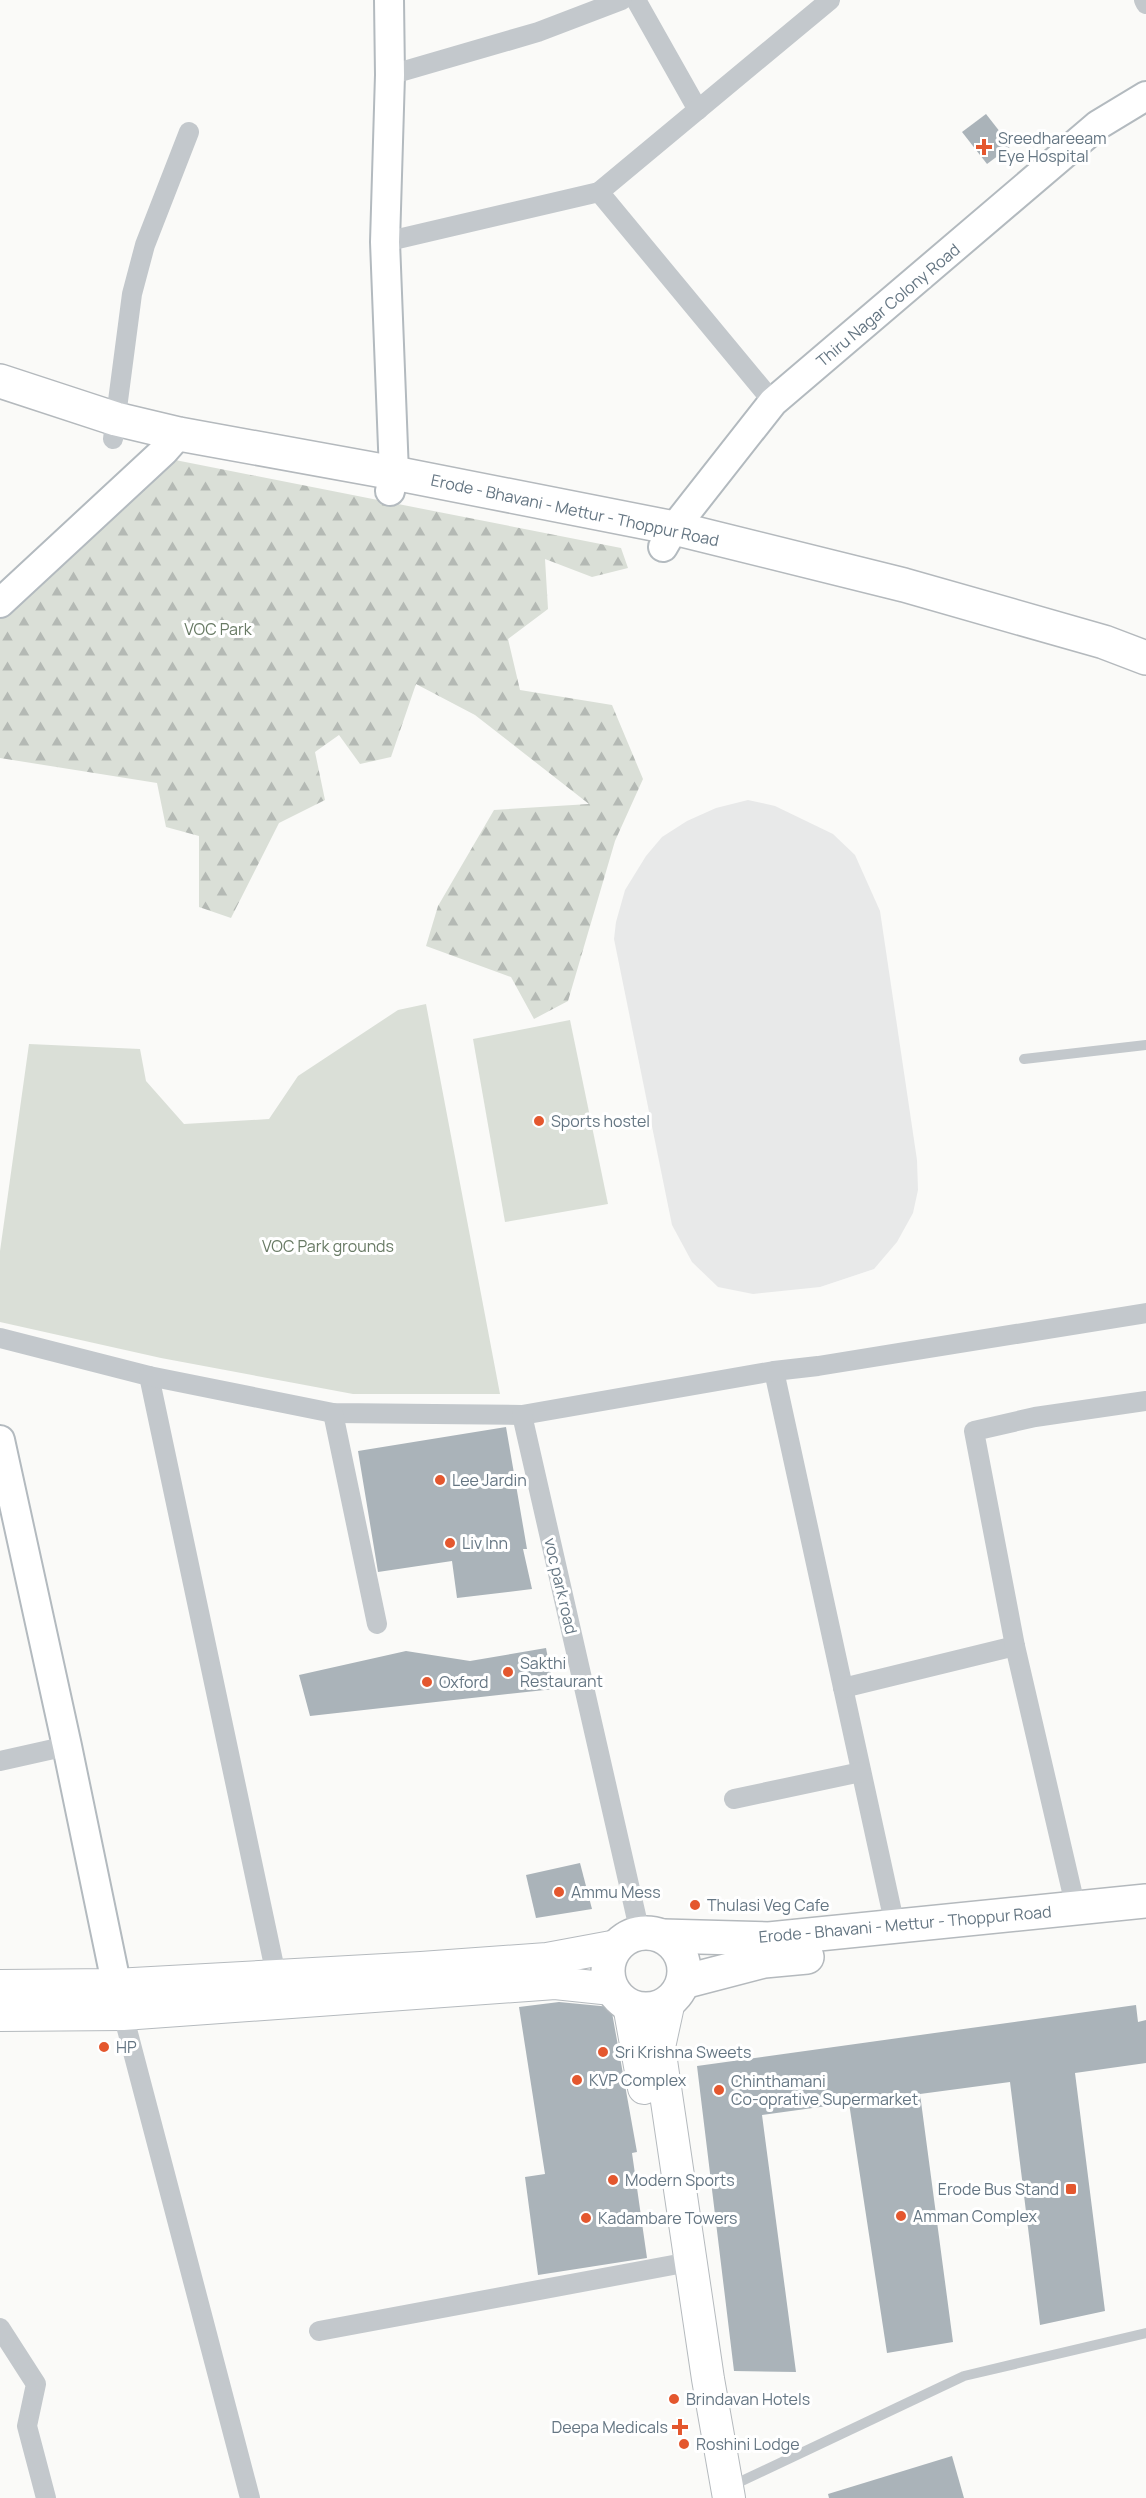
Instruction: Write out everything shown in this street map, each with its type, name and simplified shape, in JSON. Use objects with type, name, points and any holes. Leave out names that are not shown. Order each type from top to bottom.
[{"type":"highway","name":"Erode - Bhavani - Mettur - Thoppur Road","points":[[0,381],[115,429]]},
{"type":"highway","name":"Erode - Bhavani - Mettur - Thoppur Road","points":[[0,402],[172,442],[392,482],[904,585],[1104,642],[1146,658]]},
{"type":"highway","name":"Erode - Bhavani - Mettur - Thoppur Road","points":[[668,538],[900,598],[1105,659],[1146,675]]},
{"type":"highway","name":"Erode - Bhavani - Mettur - Thoppur Road","points":[[640,1938],[770,1939],[1146,1900]]},
{"type":"highway","name":"Erode - Bhavani - Mettur - Thoppur Road","points":[[621,1997],[649,2009],[662,2006],[676,1992],[764,1961],[1146,1921]]},
{"type":"highway","points":[[621,1997],[608,1971],[612,1953],[640,1938],[679,1950],[685,1971],[676,1992]]},
{"type":"main road","points":[[389,0],[390,75],[385,242],[392,482]]},
{"type":"main road","name":"Thiru Nagar Colony Road","points":[[668,538],[773,402],[1098,125],[1146,96]]},
{"type":"main road","points":[[0,603],[172,442]]},
{"type":"main road","points":[[0,1440],[67,1746],[119,2000]]},
{"type":"main road","points":[[0,2015],[119,2000],[276,1975],[547,1959],[640,1938]]},
{"type":"main road","points":[[0,1986],[119,2000],[555,1983],[621,1997],[721,2495]]},
{"type":"main road","points":[[676,1992],[659,2047],[721,2495]]},
{"type":"street","points":[[390,75],[538,32],[622,0]]},
{"type":"street","points":[[636,0],[698,110]]},
{"type":"street","points":[[385,242],[599,192],[830,0]]},
{"type":"street","points":[[115,429],[132,294],[145,245],[189,132]]},
{"type":"street","points":[[599,192],[773,402]]},
{"type":"street","points":[[0,1338],[149,1376],[333,1413],[522,1415],[774,1371],[818,1366],[1146,1313]]},
{"type":"street","points":[[774,1371],[895,1926]]},
{"type":"street","points":[[149,1376],[276,1975]]},
{"type":"street","points":[[1076,1909],[1015,1646],[974,1431],[1035,1417],[1146,1401]]},
{"type":"street","points":[[333,1413],[377,1624]]},
{"type":"street","name":"voc park road","points":[[522,1415],[640,1938]]},
{"type":"street","points":[[843,1688],[1015,1646]]},
{"type":"street","points":[[0,1761],[67,1746]]},
{"type":"street","points":[[734,1799],[861,1772]]},
{"type":"street","points":[[119,2000],[250,2498]]},
{"type":"street","points":[[319,2331],[673,2265]]},
{"type":"street","points":[[0,2328],[36,2384],[27,2426],[46,2498]]},
{"type":"lane","points":[[1024,1059],[1146,1045]]},
{"type":"lane","points":[[721,2495],[964,2376],[1146,2333]]},
{"type":"shaded area","points":[[748,800],[775,806],[833,834],[855,855],[880,911],[917,1160],[918,1190],[913,1213],[897,1242],[874,1269],[820,1287],[753,1294],[718,1287],[692,1262],[672,1225],[614,939],[625,890],[646,856],[662,837],[687,821],[716,808]]},
{"type":"green space","name":"VOC Park","points":[[170,459],[621,548],[628,568],[592,577],[545,559],[548,609],[508,639],[520,690],[612,705],[643,779],[615,841],[568,1001],[534,1019],[511,977],[426,946],[438,906],[494,810],[589,804],[475,715],[416,684],[391,757],[360,764],[339,735],[315,752],[325,800],[279,823],[231,918],[199,907],[199,836],[166,827],[157,783],[0,758],[0,619]]},
{"type":"green space","name":"VOC Park grounds","points":[[426,1004],[500,1394],[353,1394],[161,1358],[0,1322],[0,1251],[29,1044],[140,1049],[146,1081],[184,1124],[269,1119],[298,1076],[398,1010]]},
{"type":"green space","name":"Sports hostel","points":[[570,1020],[608,1204],[505,1222],[473,1039]]},
{"type":"building","points":[[986,114],[1011,146],[987,164],[962,132]]},
{"type":"building","points":[[506,1427],[527,1549],[523,1549],[532,1589],[457,1598],[452,1561],[378,1572],[358,1451]]},
{"type":"building","name":"Oxford","points":[[546,1648],[554,1689],[310,1716],[299,1675],[406,1651],[470,1661]]},
{"type":"building","name":"Ammu Mess","points":[[580,1863],[592,1909],[536,1918],[526,1875]]},
{"type":"building","points":[[559,2002],[611,2007],[637,2152],[632,2153],[647,2258],[538,2275],[525,2177],[545,2174],[519,2007]]},
{"type":"building","name":"Amman Complex","points":[[1136,2005],[1138,2022],[1146,2020],[1146,2063],[1075,2073],[1105,2311],[1040,2325],[1010,2082],[920,2094],[953,2342],[887,2353],[849,2103],[762,2115],[796,2372],[734,2371],[697,2066]]},
{"type":"building","points":[[952,2456],[964,2498],[829,2498],[828,2494]]},
{"type":"place","name":"Sreedhareeam Eye Hospital","points":[[984,147]]},
{"type":"place","name":"Sports hostel","points":[[539,1121]]},
{"type":"place","name":"Lee Jardin","points":[[440,1480]]},
{"type":"place","name":"Liv Inn","points":[[450,1543]]},
{"type":"place","name":"Sakthi Restaurant","points":[[508,1672]]},
{"type":"place","name":"Oxford","points":[[427,1682]]},
{"type":"place","name":"Ammu Mess","points":[[559,1892]]},
{"type":"place","name":"Thulasi Veg Cafe","points":[[695,1905]]},
{"type":"place","name":"HP","points":[[104,2047]]},
{"type":"place","name":"Sri Krishna Sweets","points":[[603,2052]]},
{"type":"place","name":"KVP Complex","points":[[577,2080]]},
{"type":"place","name":"Chinthamani Co-oprative Supermarket","points":[[719,2090]]},
{"type":"place","name":"Modern Sports","points":[[613,2180]]},
{"type":"place","name":"Erode Bus Stand","points":[[1071,2189]]},
{"type":"place","name":"Amman Complex","points":[[901,2216]]},
{"type":"place","name":"Kadambare Towers","points":[[586,2218]]},
{"type":"place","name":"Brindavan Hotels","points":[[674,2399]]},
{"type":"place","name":"Deepa Medicals","points":[[680,2427]]},
{"type":"place","name":"Roshini Lodge","points":[[684,2444]]}]
